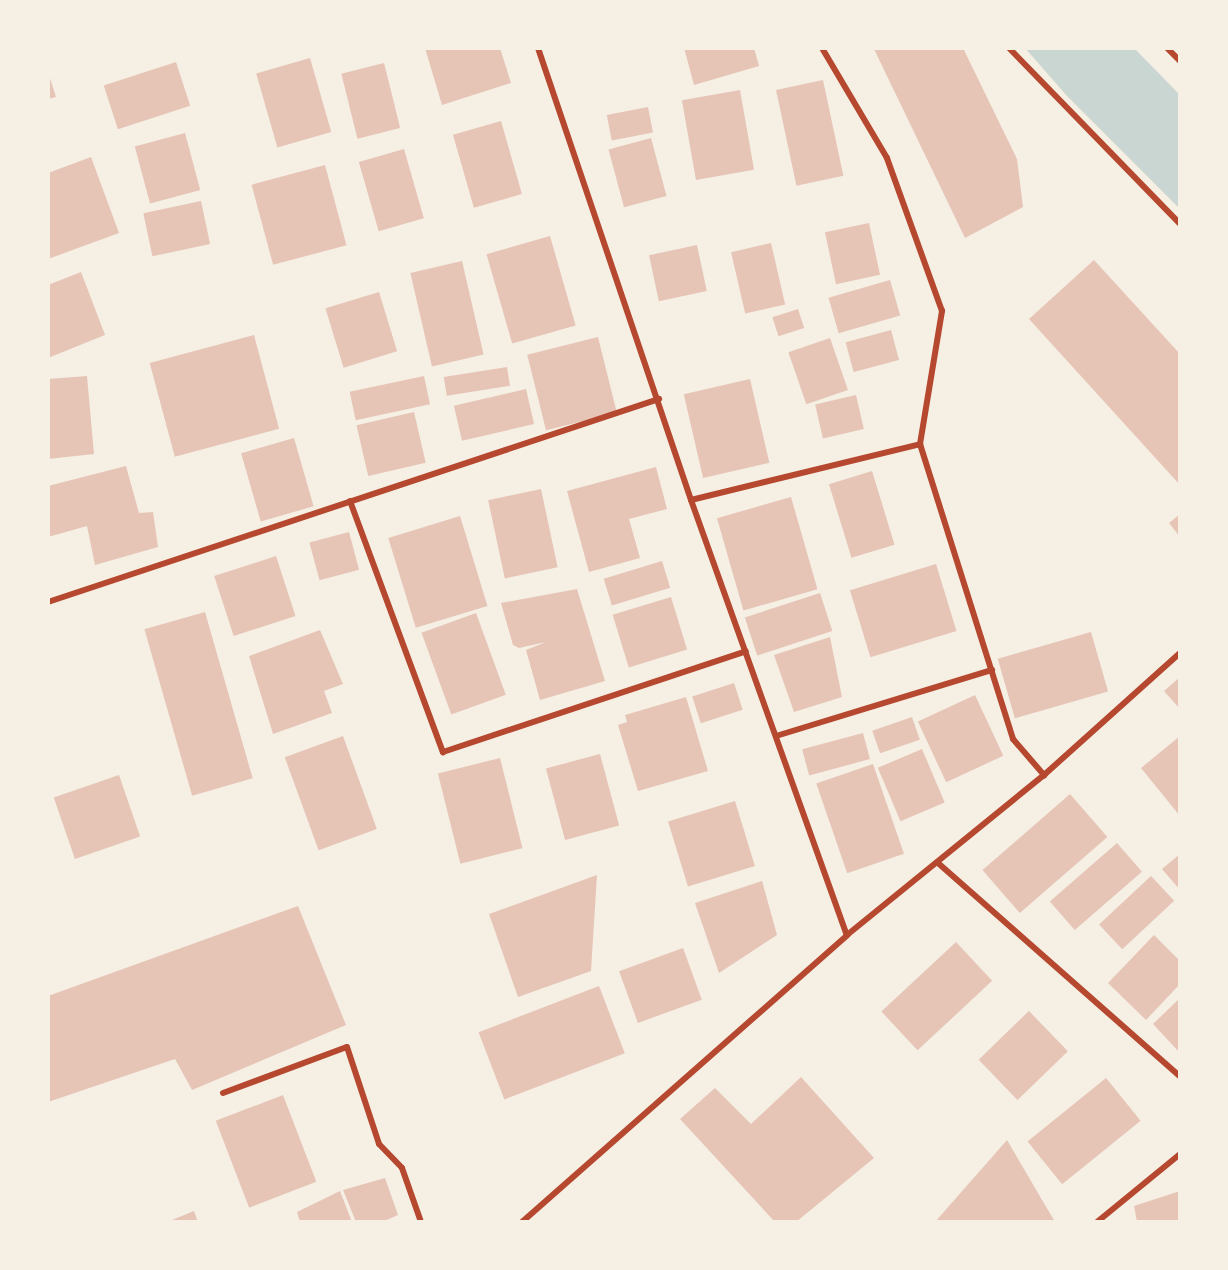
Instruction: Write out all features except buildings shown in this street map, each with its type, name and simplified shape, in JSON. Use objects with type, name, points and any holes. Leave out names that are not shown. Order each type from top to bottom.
[{"type":"street","points":[[538,48],[659,399],[691,500],[847,935]]},
{"type":"street","points":[[822,48],[887,158],[942,310],[920,444],[1013,739],[1044,776]]},
{"type":"street","points":[[1009,48],[1180,225]]},
{"type":"street","points":[[1167,48],[1180,61]]},
{"type":"street","points":[[48,602],[659,399]]},
{"type":"street","points":[[691,500],[920,444]]},
{"type":"street","points":[[350,501],[443,752],[746,651]]},
{"type":"street","points":[[522,1222],[847,935],[1044,776],[1180,653]]},
{"type":"street","points":[[776,735],[992,670]]},
{"type":"street","points":[[938,862],[1180,1076]]},
{"type":"street","points":[[223,1093],[347,1047],[379,1144],[402,1168],[421,1222]]},
{"type":"street","points":[[1097,1222],[1180,1154]]},
{"type":"shaded area","points":[[1025,48],[1134,48],[1180,95],[1180,209],[1067,96]]}]
